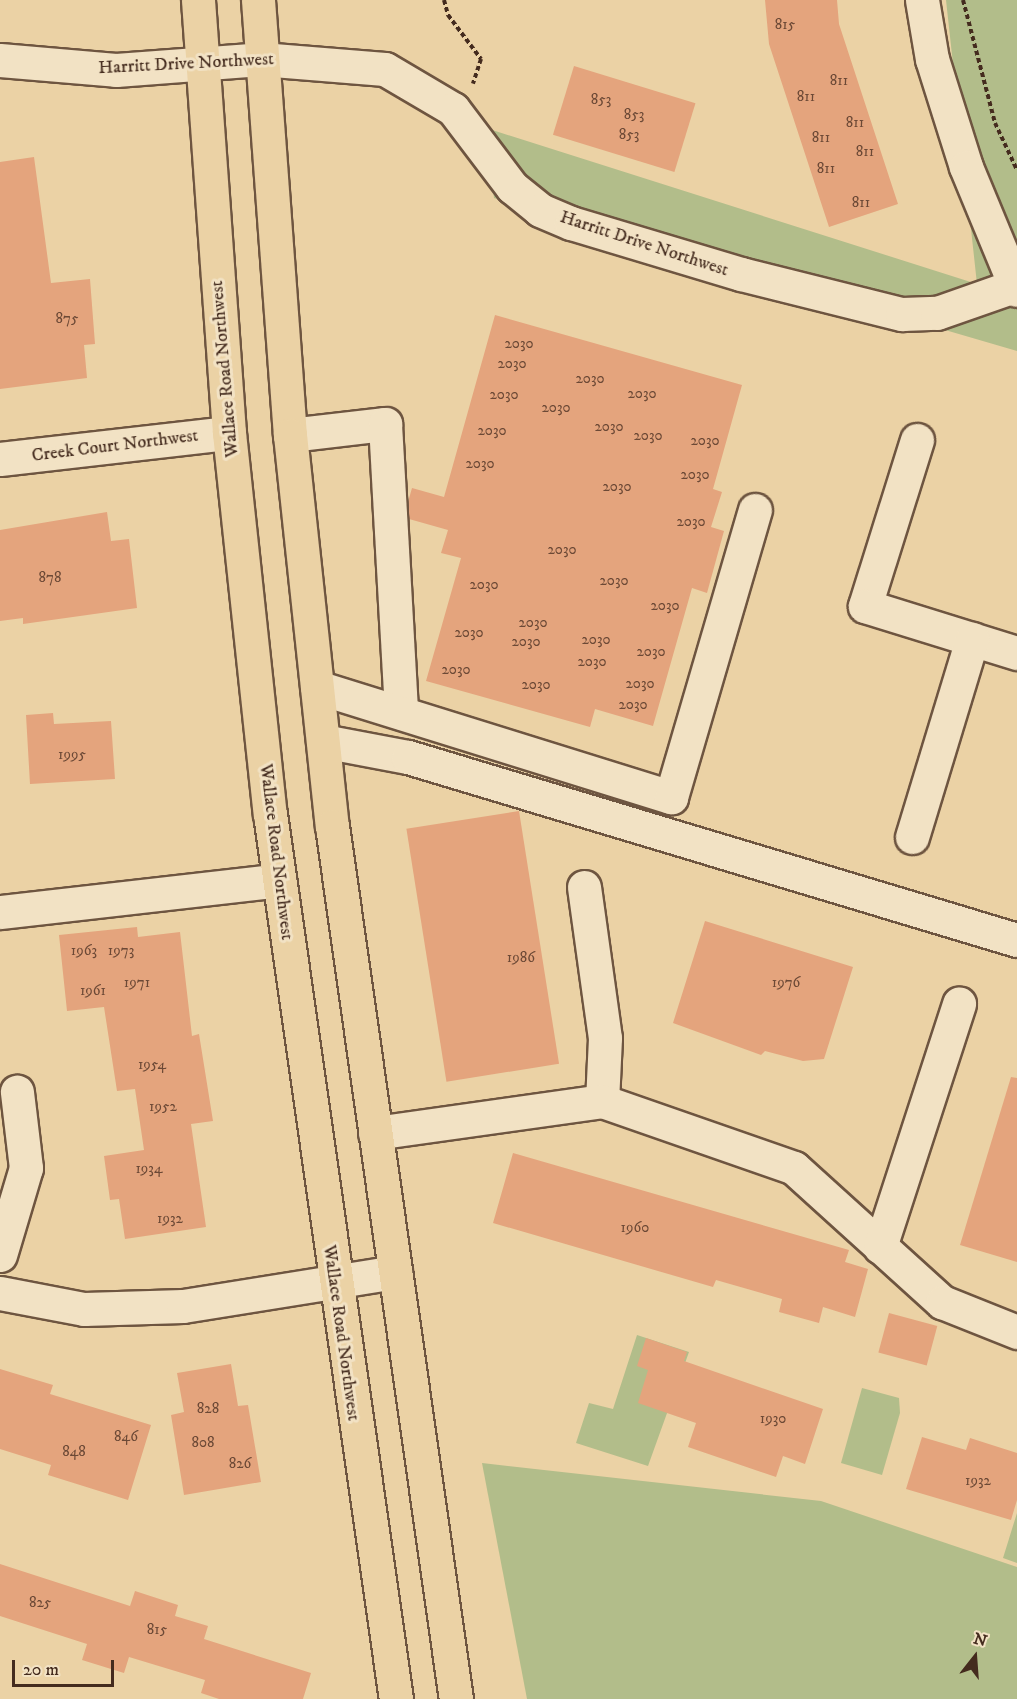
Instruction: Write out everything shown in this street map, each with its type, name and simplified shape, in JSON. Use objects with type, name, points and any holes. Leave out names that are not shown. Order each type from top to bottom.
[{"type":"main road","name":"Wallace Road Northwest","points":[[198,0],[229,433],[279,880],[333,1280],[396,1699]]},
{"type":"main road","points":[[258,0],[290,435],[323,741],[375,1133],[456,1699]]},
{"type":"street","points":[[922,0],[932,59],[966,166],[1016,288]]},
{"type":"street","name":"Harritt Drive Northwest","points":[[0,60],[116,70],[261,59],[385,69],[453,109],[512,187],[540,210],[571,223],[741,274],[902,314],[945,310],[1016,288]]},
{"type":"street","points":[[290,435],[385,423],[401,713]]},
{"type":"street","name":"Creek Court Northwest","points":[[0,459],[229,433]]},
{"type":"street","points":[[917,440],[865,606],[1017,653]]},
{"type":"street","points":[[317,687],[671,797],[755,510]]},
{"type":"street","points":[[912,837],[972,639]]},
{"type":"street","points":[[323,741],[408,757],[1017,940]]},
{"type":"street","points":[[0,912],[279,880]]},
{"type":"street","points":[[584,887],[605,1038],[602,1101]]},
{"type":"street","points":[[880,1247],[959,1004]]},
{"type":"street","points":[[0,1255],[26,1168],[17,1092]]},
{"type":"street","points":[[375,1133],[602,1101],[794,1168],[942,1302],[1017,1332]]},
{"type":"street","points":[[0,1293],[84,1309],[183,1306],[333,1280],[395,1272]]},
{"type":"path","points":[[444,0],[448,15],[481,59],[478,78],[453,109]]},
{"type":"path","points":[[963,0],[995,123],[1017,170]]},
{"type":"green space","points":[[946,0],[1017,0],[1017,351],[494,198],[486,128],[977,284]]},
{"type":"green space","points":[[637,1335],[689,1352],[648,1466],[576,1443],[589,1403],[613,1409]]},
{"type":"green space","points":[[862,1388],[899,1398],[900,1413],[882,1475],[841,1463]]},
{"type":"green space","points":[[482,1463],[821,1501],[1017,1567],[1017,1699],[527,1699]]},
{"type":"green space","points":[[1017,1513],[1017,1563],[1003,1558]]},
{"type":"building","points":[[765,0],[837,0],[839,24],[898,204],[829,227],[769,44]]},
{"type":"building","points":[[574,66],[695,103],[674,172],[553,135]]},
{"type":"building","points":[[34,157],[51,283],[90,279],[95,344],[84,345],[87,378],[0,389],[0,162]]},
{"type":"building","points":[[495,315],[742,385],[713,489],[722,492],[711,527],[724,531],[707,593],[692,588],[653,726],[595,709],[590,727],[426,681],[461,558],[441,553],[448,530],[409,519],[408,502],[412,488],[444,497]]},
{"type":"building","points":[[107,512],[111,541],[129,539],[137,608],[23,624],[23,618],[0,621],[0,530]]},
{"type":"building","points":[[53,713],[54,724],[111,721],[115,779],[30,784],[26,715]]},
{"type":"building","points":[[519,811],[559,1064],[446,1082],[406,829]]},
{"type":"building","points":[[705,921],[853,967],[824,1059],[803,1061],[765,1051],[761,1055],[673,1023]]},
{"type":"building","points":[[137,927],[138,937],[180,932],[192,1036],[199,1034],[213,1121],[191,1124],[206,1227],[125,1239],[119,1199],[110,1200],[104,1156],[144,1150],[135,1089],[117,1091],[104,1007],[67,1011],[59,935]]},
{"type":"building","points":[[1011,1077],[1017,1078],[1017,1262],[960,1245]]},
{"type":"building","points":[[513,1153],[849,1250],[845,1262],[868,1269],[855,1317],[823,1307],[819,1323],[779,1312],[782,1299],[716,1280],[713,1287],[493,1223]]},
{"type":"building","points":[[889,1313],[937,1326],[927,1366],[878,1353]]},
{"type":"building","points":[[646,1338],[687,1352],[684,1361],[823,1409],[805,1464],[783,1456],[776,1477],[688,1447],[696,1423],[638,1403],[648,1370],[637,1366]]},
{"type":"building","points":[[231,1364],[238,1406],[248,1405],[261,1482],[184,1495],[171,1415],[184,1412],[177,1373]]},
{"type":"building","points":[[0,1369],[53,1385],[50,1394],[151,1425],[128,1500],[48,1475],[51,1465],[0,1449]]},
{"type":"building","points":[[922,1437],[966,1450],[970,1438],[1017,1453],[1017,1500],[1011,1520],[906,1489]]},
{"type":"building","points":[[0,1564],[130,1606],[135,1591],[178,1605],[175,1616],[208,1626],[204,1639],[311,1673],[303,1699],[219,1699],[201,1693],[205,1680],[129,1657],[124,1673],[82,1660],[87,1644],[0,1616]]}]
